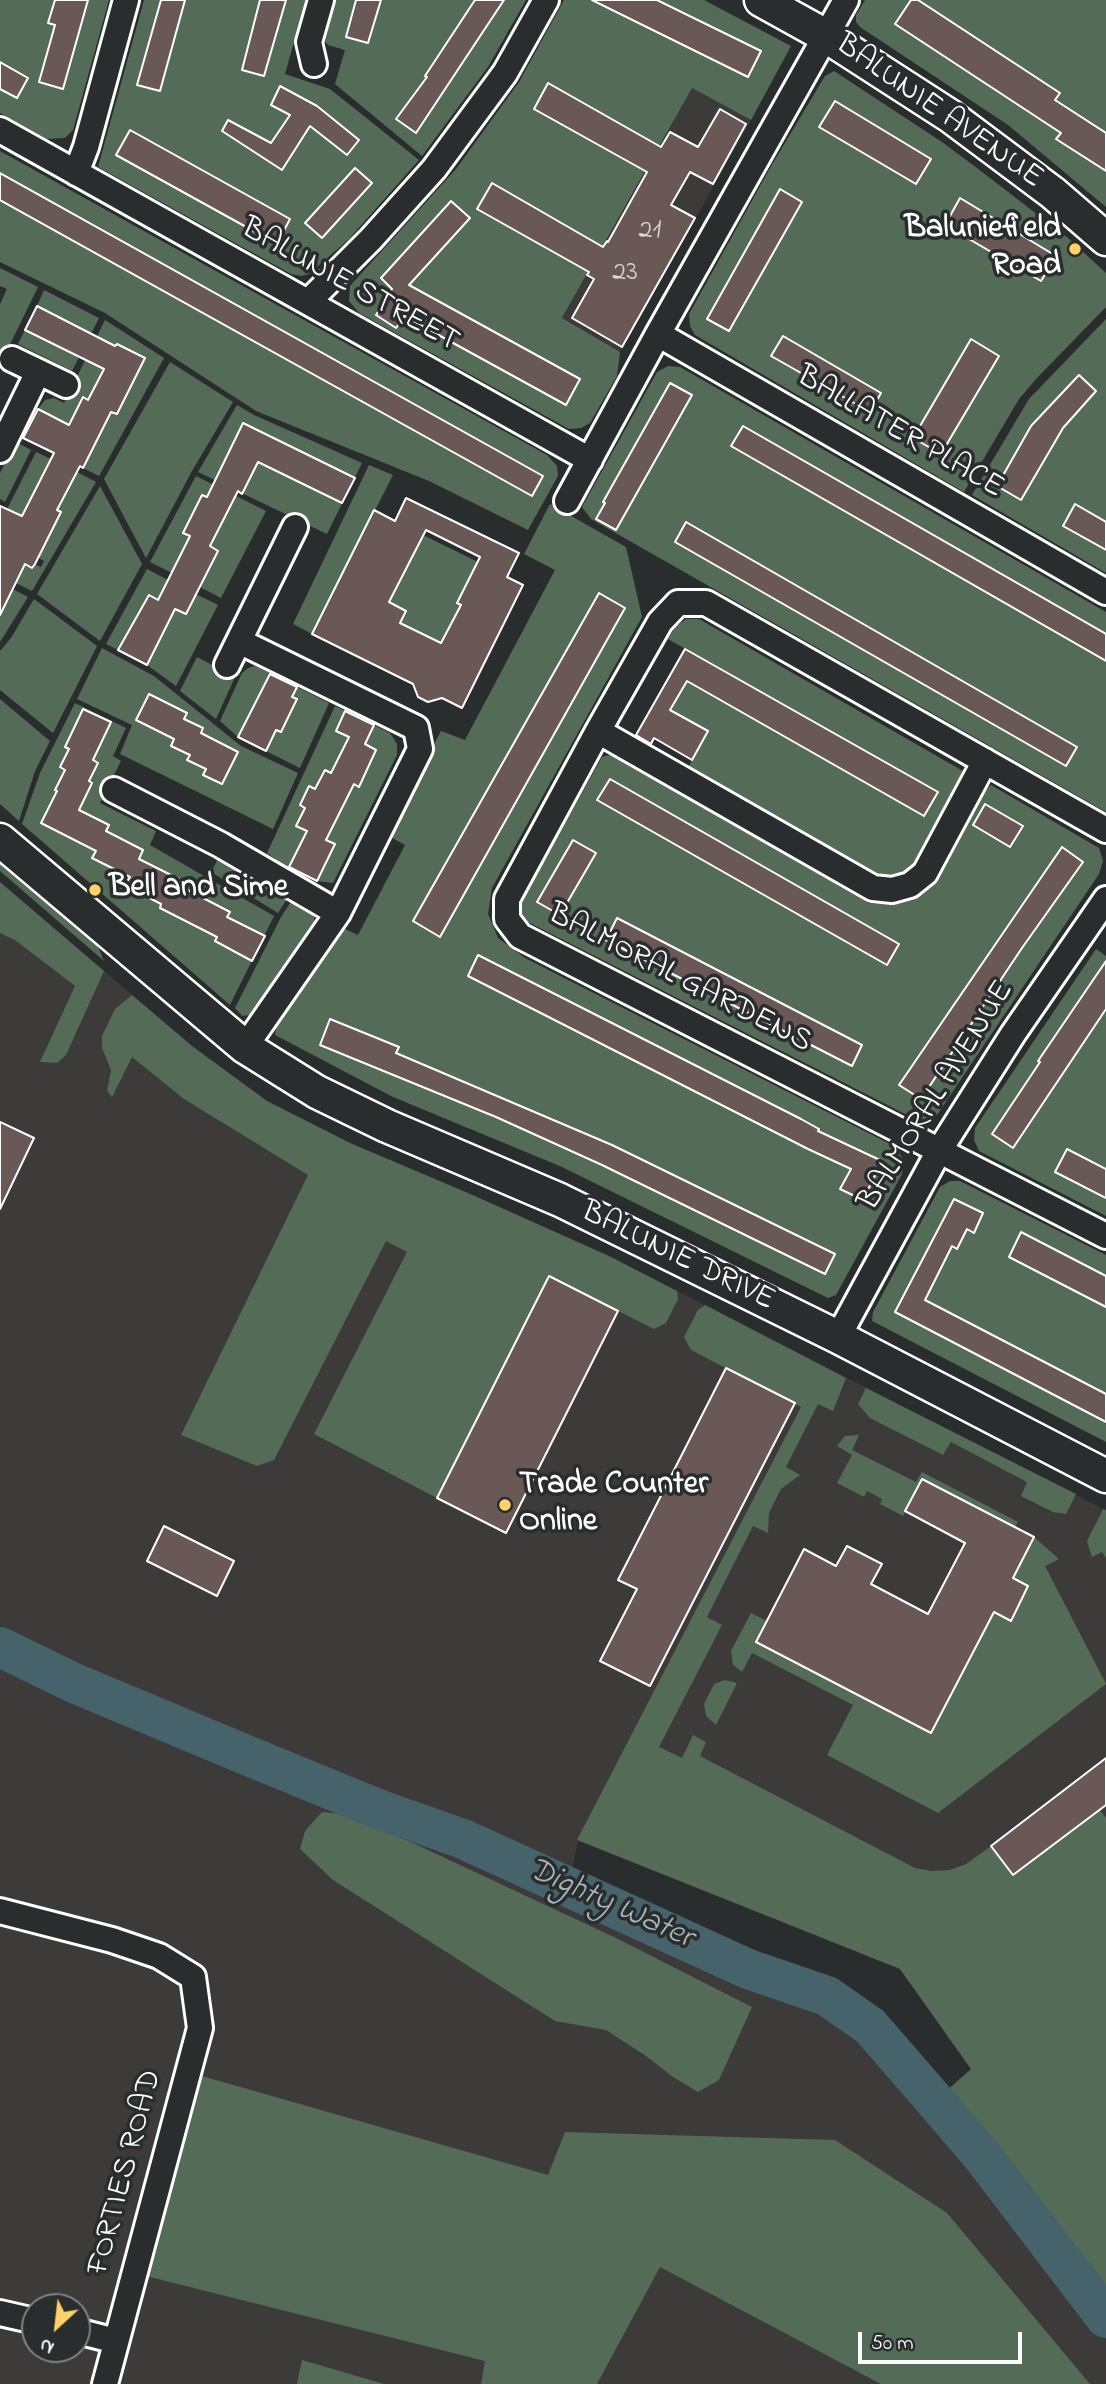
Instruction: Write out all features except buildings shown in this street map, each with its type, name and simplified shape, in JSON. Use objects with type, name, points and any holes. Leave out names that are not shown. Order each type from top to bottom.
[{"type":"street","points":[[76,173],[86,147],[126,0]]},
{"type":"street","points":[[314,64],[309,42],[321,0]]},
{"type":"street","points":[[308,302],[371,239],[434,169],[505,73],[546,0]]},
{"type":"street","name":"BALUNIE AVENUE","points":[[761,0],[826,36],[950,116],[1053,192],[1106,239]]},
{"type":"street","points":[[567,501],[846,0]]},
{"type":"street","name":"BALUNIE STREET","points":[[0,130],[590,460]]},
{"type":"street","name":"BALLATER PLACE","points":[[658,334],[1106,592]]},
{"type":"street","points":[[12,359],[66,385]]},
{"type":"street","points":[[0,450],[38,372]]},
{"type":"street","points":[[227,665],[295,527]]},
{"type":"street","name":"BALMORAL GARDENS","points":[[1106,830],[706,603],[678,603],[660,622],[598,731],[507,900],[506,919],[520,936],[1106,1236]]},
{"type":"street","points":[[239,641],[416,728],[420,748],[338,913],[245,1047]]},
{"type":"street","points":[[598,731],[873,888],[892,890],[911,885],[925,873],[985,761]]},
{"type":"street","points":[[114,790],[220,845],[338,913]]},
{"type":"street","name":"BALUNIE DRIVE","points":[[0,840],[245,1047],[317,1092],[387,1126],[560,1200],[838,1337],[1106,1476]]},
{"type":"street","name":"BALMORAL AVENUE","points":[[838,1337],[939,1151],[1013,1034],[1106,899]]},
{"type":"street","name":"FORTIES ROAD","points":[[0,1912],[112,1940],[159,1956],[193,1978],[200,2028],[105,2384]]},
{"type":"street","points":[[0,2312],[21,2317]]},
{"type":"street","points":[[91,2335],[116,2341]]},
{"type":"shaded area","points":[[692,87],[751,120],[620,352],[562,319]]},
{"type":"shaded area","points":[[0,882],[192,1046],[267,1101],[350,1143],[609,1256],[1103,1509],[1093,1528],[1106,1552],[1106,1964],[971,2070],[900,1969],[578,1840],[569,1887],[748,1969],[827,1996],[870,2026],[982,2157],[1106,2318],[1106,2384],[0,2384]]},
{"type":"green space","points":[[0,0],[109,0],[73,130],[65,138],[47,139],[0,113]]},
{"type":"green space","points":[[144,0],[306,0],[285,74],[330,89],[419,160],[349,239],[309,274],[291,274],[98,167]]},
{"type":"green space","points":[[336,0],[526,0],[488,67],[422,156],[335,84],[345,50],[328,45],[324,41]]},
{"type":"green space","points":[[564,0],[704,0],[791,46],[751,120],[692,88],[562,318],[620,352],[617,376],[590,423],[581,428],[569,429],[359,313],[349,301],[350,286],[456,169],[519,82]]},
{"type":"green space","points":[[865,0],[1106,0],[1106,207],[1008,125],[860,27],[856,22],[856,15]]},
{"type":"green space","points":[[834,71],[942,142],[1068,238],[1106,273],[1106,307],[1019,399],[964,492],[695,335],[690,326],[689,314],[770,168],[825,76]]},
{"type":"green space","points":[[0,151],[547,455],[557,466],[558,476],[528,530],[429,481],[256,411],[105,313],[0,262]]},
{"type":"green space","points":[[0,268],[38,287],[0,365],[0,304],[7,289],[0,286]]},
{"type":"green space","points":[[44,290],[99,318],[91,334],[37,306]]},
{"type":"green space","points":[[1106,319],[1106,573],[972,495],[1029,399]]},
{"type":"green space","points":[[105,320],[164,358],[99,476],[83,468],[111,412],[117,414],[145,358],[116,344],[88,400],[82,398],[54,454],[39,446],[53,417],[38,409],[45,400],[54,398],[64,403]]},
{"type":"green space","points":[[25,330],[79,357],[72,371],[18,344]]},
{"type":"green space","points":[[170,362],[233,402],[192,471],[146,558],[104,479]]},
{"type":"green space","points":[[668,366],[680,367],[1106,612],[1106,812],[591,519],[582,507],[657,372]]},
{"type":"green space","points":[[237,405],[362,463],[327,534],[198,472]]},
{"type":"green space","points":[[16,442],[31,450],[5,502],[0,499],[0,473]]},
{"type":"green space","points":[[36,452],[51,459],[25,518],[0,523]]},
{"type":"green space","points":[[369,465],[393,475],[312,634],[293,624]]},
{"type":"green space","points":[[77,472],[96,482],[32,591],[16,583],[25,564],[41,567],[44,561],[37,557],[61,512],[57,510]]},
{"type":"green space","points":[[196,476],[266,511],[221,598],[200,587],[218,551],[209,546],[229,509],[203,495],[183,532],[190,536],[172,573],[150,562]]},
{"type":"green space","points":[[100,486],[142,564],[100,641],[37,594]]},
{"type":"green space","points":[[550,504],[626,547],[642,617],[492,888],[488,914],[498,938],[525,958],[894,1146],[904,1160],[902,1174],[836,1295],[828,1298],[562,1167],[393,1097],[275,1035],[277,1019],[341,927],[358,935],[405,845],[387,835],[441,731],[465,740],[555,570],[524,554]]},
{"type":"green space","points":[[423,535],[478,562],[457,603],[461,605],[441,643],[400,623],[406,611],[385,600],[402,577]]},
{"type":"green space","points":[[147,569],[168,580],[158,600],[149,595],[139,615],[136,634],[129,630],[118,650],[106,644]]},
{"type":"green space","points":[[11,588],[28,597],[0,642],[1,608]]},
{"type":"green space","points":[[196,594],[218,605],[176,686],[147,665],[175,609]]},
{"type":"green space","points":[[34,599],[97,646],[53,733],[0,690],[0,651]]},
{"type":"green space","points":[[686,619],[699,619],[968,774],[917,870],[902,879],[883,880],[685,773],[708,731],[655,700],[684,648],[668,639],[675,627]]},
{"type":"green space","points":[[102,648],[154,676],[241,746],[298,773],[273,829],[120,754],[132,725],[77,699]]},
{"type":"green space","points":[[197,657],[235,677],[216,719],[180,691]]},
{"type":"green space","points":[[255,666],[329,703],[300,768],[238,737],[220,721],[242,673]]},
{"type":"green space","points":[[0,699],[50,741],[35,771],[19,821],[0,804]]},
{"type":"green space","points":[[75,703],[126,728],[113,756],[121,761],[100,803],[156,831],[150,845],[274,916],[230,1005],[22,824],[40,773]]},
{"type":"green space","points":[[335,706],[390,733],[397,744],[397,755],[333,883],[317,881],[288,868],[267,853]]},
{"type":"green space","points":[[613,754],[869,903],[893,905],[913,900],[932,887],[981,795],[991,785],[1099,848],[1103,861],[1099,874],[937,1115],[926,1120],[915,1119],[520,918],[517,910],[602,757]]},
{"type":"green space","points":[[0,857],[94,937],[104,961],[0,871]]},
{"type":"green space","points":[[219,857],[288,897],[278,913],[211,872]]},
{"type":"green space","points":[[0,882],[104,971],[66,1055],[57,1063],[40,1062],[75,986],[15,940],[0,933]]},
{"type":"green space","points":[[292,900],[308,909],[314,916],[315,925],[259,1010],[242,1016],[235,1008]]},
{"type":"green space","points":[[1096,949],[1106,956],[1106,1216],[979,1151],[974,1140],[975,1128]]},
{"type":"green space","points":[[132,995],[192,1046],[267,1101],[350,1143],[609,1256],[677,1291],[678,1299],[666,1323],[654,1329],[549,1276],[437,1498],[314,1434],[407,1252],[386,1241],[274,1460],[257,1466],[181,1435],[308,1175],[184,1099],[132,1057],[112,1097],[107,1091],[111,1070],[102,1048],[102,1036],[115,1009]]},
{"type":"green space","points":[[950,1181],[960,1181],[1106,1255],[1106,1442],[872,1321],[873,1312],[940,1187]]},
{"type":"green space","points":[[705,1305],[846,1378],[833,1411],[818,1404],[786,1467],[800,1475],[781,1489],[769,1513],[768,1533],[753,1526],[707,1617],[722,1625],[659,1747],[682,1758],[693,1735],[706,1742],[700,1756],[915,1868],[932,1871],[950,1870],[966,1864],[991,1846],[1013,1875],[1100,1810],[1106,1818],[1106,2318],[983,2157],[935,2101],[971,2069],[900,1969],[577,1840],[801,1407],[691,1350],[684,1337],[698,1310]]},
{"type":"green space","points":[[866,1388],[1076,1494],[1066,1514],[1053,1512],[1021,1496],[1027,1482],[951,1442],[943,1455],[870,1418],[858,1404]]},
{"type":"green space","points":[[859,1435],[852,1450],[916,1482],[922,1472],[1018,1522],[1015,1527],[923,1479],[903,1516],[880,1504],[882,1499],[867,1491],[864,1497],[837,1483],[852,1455],[837,1446],[845,1436]]},
{"type":"green space","points":[[1103,1509],[1106,1510],[1106,1558],[1102,1552],[1092,1557],[1087,1541]]},
{"type":"green space","points":[[1034,1537],[1059,1559],[1045,1566],[1106,1684],[938,1813],[827,1755],[853,1705],[752,1653],[742,1672],[733,1665],[731,1651],[751,1613],[767,1621],[756,1642],[931,1733]]},
{"type":"green space","points":[[725,1680],[737,1683],[716,1725],[706,1716],[704,1704],[714,1684]]},
{"type":"green space","points":[[322,1812],[341,1814],[413,1843],[616,1938],[752,2007],[719,2080],[698,2092],[606,2030],[555,2021],[333,1880],[300,1849],[305,1831]]},
{"type":"green space","points":[[188,2072],[548,2175],[565,2132],[835,2140],[947,2213],[1090,2384],[881,2384],[660,2267],[597,2384],[481,2384],[485,2361],[134,2273]]},
{"type":"green space","points":[[302,2360],[384,2384],[297,2384]]},
{"type":"waterway","name":"Dighty Water","points":[[0,1647],[74,1683],[251,1757],[378,1809],[463,1839],[748,1969],[827,1996],[870,2026],[935,2101],[983,2157],[1106,2318]]},
{"type":"place","name":"Baluniefield Road","points":[[1075,249]]},
{"type":"place","name":"Bell and Sime","points":[[95,890]]},
{"type":"place","name":"Trade Counter Online","points":[[505,1505]]}]
